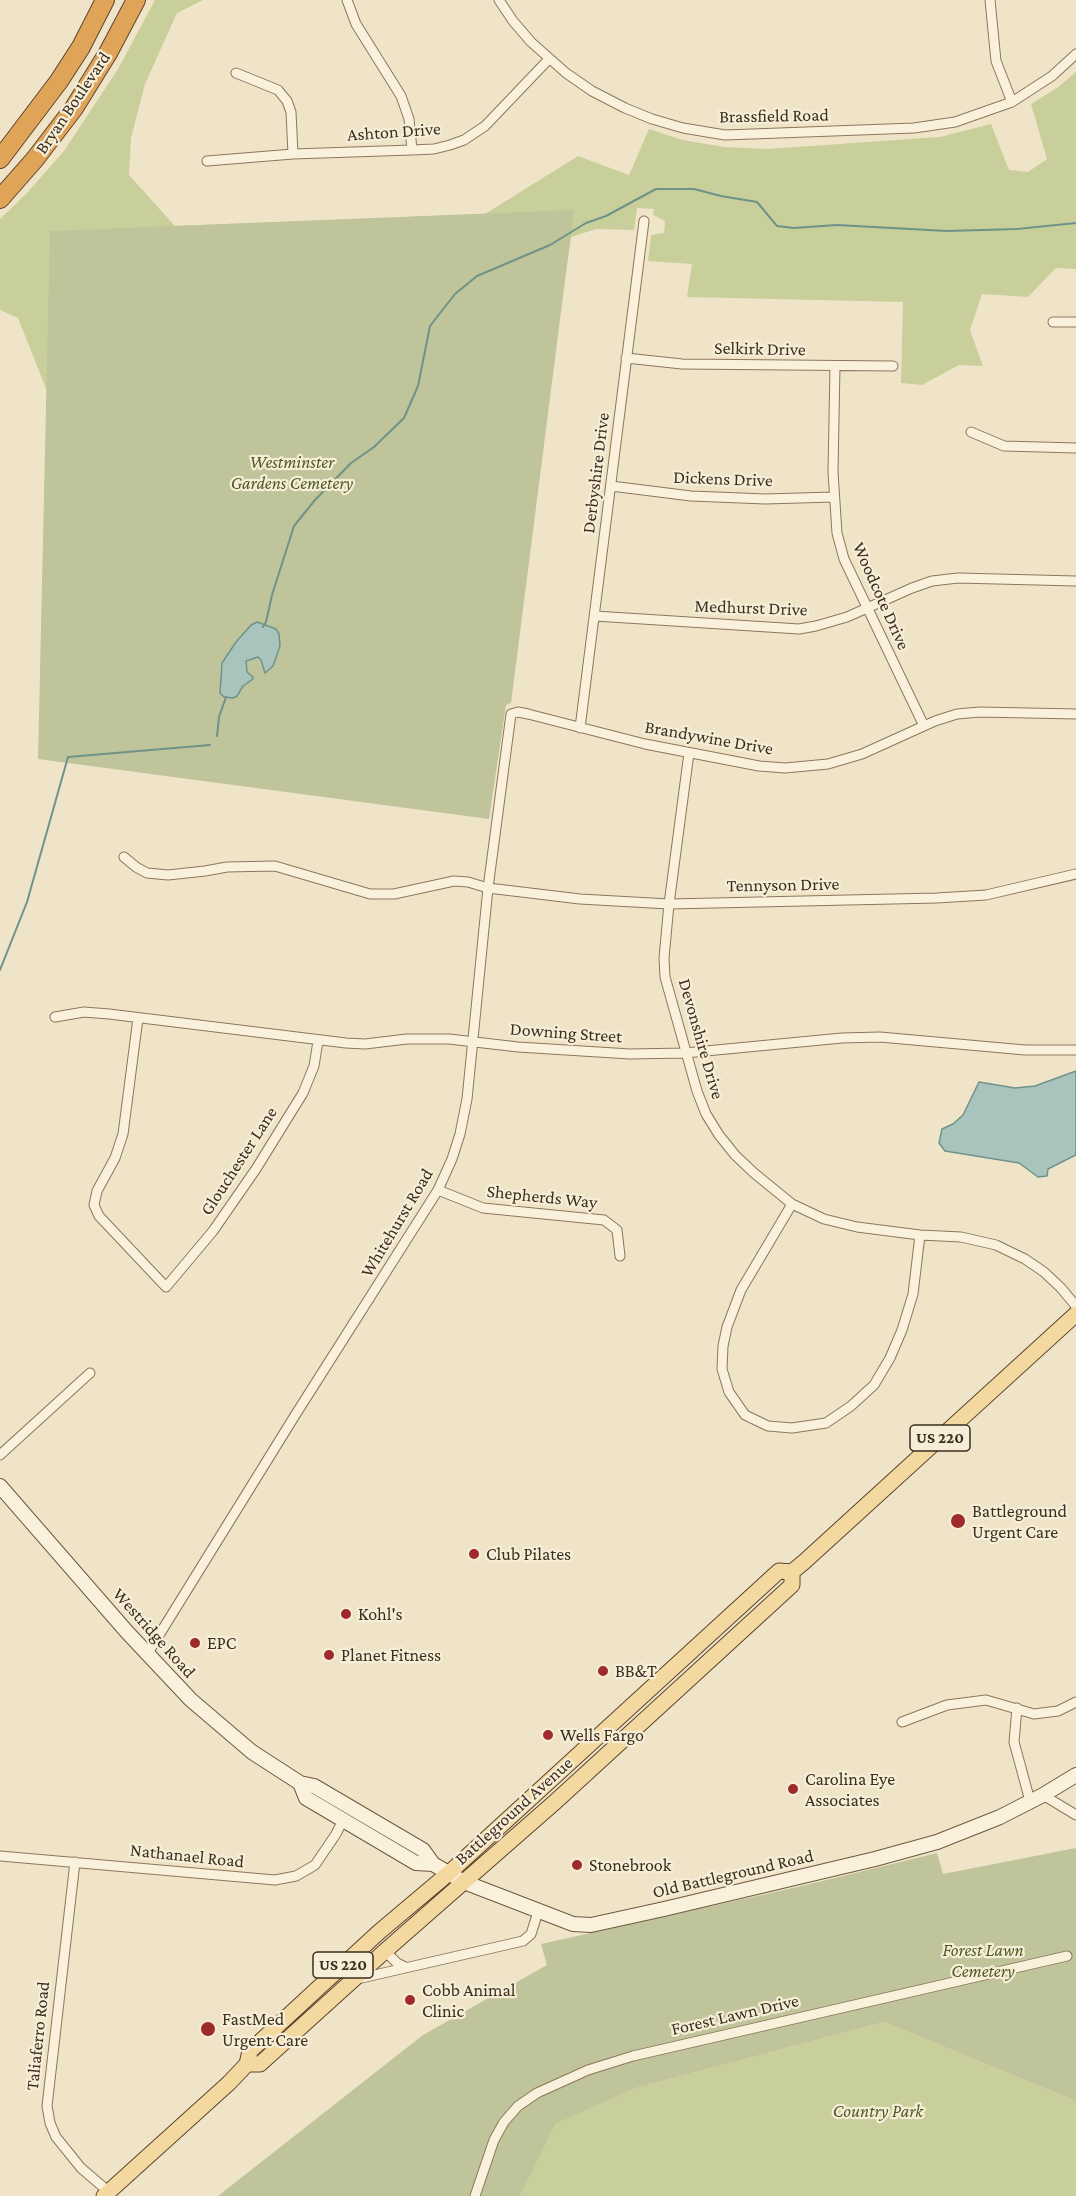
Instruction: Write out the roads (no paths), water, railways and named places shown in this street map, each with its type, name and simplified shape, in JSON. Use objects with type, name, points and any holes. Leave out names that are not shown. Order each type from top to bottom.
[{"type":"highway","name":"Bryan Boulevard","points":[[0,159],[59,81],[81,47],[105,0]]},
{"type":"highway","name":"Bryan Boulevard","points":[[0,199],[35,159],[74,108],[108,53],[136,0]]},
{"type":"main road","name":"Battleground Avenue","points":[[106,2194],[247,2064],[250,2051],[379,1932],[448,1873],[779,1571],[792,1572],[1076,1314]]},
{"type":"main road","name":"Westridge Road","points":[[0,1486],[148,1653],[216,1724],[252,1752],[300,1783],[314,1786],[423,1850],[434,1864],[448,1873],[464,1882],[538,1912]]},
{"type":"main road","name":"Battleground Avenue","points":[[247,2064],[260,2064],[464,1882],[792,1585],[792,1572]]},
{"type":"main road","points":[[652,1712],[655,1699],[674,1679],[671,1669]]},
{"type":"main road","name":"Old Battleground Road","points":[[538,1912],[573,1924],[591,1925],[875,1859],[937,1842],[1000,1817],[1076,1775]]},
{"type":"main road","name":"Westridge Road","points":[[300,1783],[306,1798],[416,1863],[434,1864]]},
{"type":"street","points":[[347,0],[356,24],[401,96],[409,119],[412,150]]},
{"type":"street","name":"Brassfield Road","points":[[499,0],[513,21],[549,59],[592,91],[652,120],[725,135],[933,127],[977,116],[1012,102],[1052,76],[1076,54]]},
{"type":"street","points":[[990,0],[996,61],[1012,102]]},
{"type":"street","name":"Ashton Drive","points":[[207,160],[293,154],[434,149],[464,140],[475,134],[549,59]]},
{"type":"street","points":[[237,73],[278,90],[287,101],[291,112],[293,154]]},
{"type":"street","name":"Derbyshire Drive","points":[[580,728],[644,221]]},
{"type":"street","points":[[1053,322],[1076,322]]},
{"type":"street","name":"Selkirk Drive","points":[[626,358],[682,364],[893,366]]},
{"type":"street","name":"Woodcote Drive","points":[[835,366],[833,497],[837,533],[844,559],[924,726]]},
{"type":"street","points":[[971,432],[1004,446],[1076,448]]},
{"type":"street","name":"Dickens Drive","points":[[611,486],[691,496],[765,499],[833,497]]},
{"type":"street","name":"Medhurst Drive","points":[[595,616],[800,628],[833,622],[867,609],[917,585],[944,579],[1076,581]]},
{"type":"street","name":"Brandywine Drive","points":[[511,714],[518,712],[528,714],[689,753],[770,768],[812,766],[862,754],[943,718],[967,713],[1076,714]]},
{"type":"street","name":"Whitehurst Road","points":[[148,1653],[294,1417],[365,1309],[438,1190],[452,1158],[460,1134],[467,1099],[488,888],[511,714]]},
{"type":"street","name":"Devonshire Drive","points":[[689,753],[669,904],[664,958],[665,977],[685,1053],[706,1114],[719,1135],[754,1173],[792,1204],[824,1219],[846,1224],[920,1235],[981,1240],[1010,1251],[1044,1272],[1076,1306]]},
{"type":"street","name":"Tennyson Drive","points":[[124,857],[147,873],[168,875],[205,872],[227,867],[275,866],[370,894],[394,894],[454,881],[468,882],[488,888],[580,899],[669,904],[986,895],[1076,874]]},
{"type":"street","name":"Downing Street","points":[[55,1017],[84,1012],[318,1041],[365,1044],[429,1039],[630,1054],[685,1053],[842,1038],[880,1037],[1026,1050],[1076,1050]]},
{"type":"street","name":"Glouchester Lane","points":[[138,1017],[123,1134],[115,1158],[98,1191],[94,1206],[99,1216],[166,1287],[213,1231],[256,1169],[303,1093],[314,1066],[318,1041]]},
{"type":"street","name":"Shepherds Way","points":[[438,1190],[483,1208],[604,1220],[616,1230],[620,1256]]},
{"type":"street","points":[[792,1204],[741,1290],[727,1327],[723,1346],[722,1369],[729,1392],[745,1415],[768,1426],[792,1428],[826,1423],[851,1406],[874,1385],[890,1358],[902,1330],[913,1294],[920,1235]]},
{"type":"street","points":[[0,1455],[90,1373]]},
{"type":"street","points":[[902,1722],[957,1703],[986,1700],[1034,1714],[1058,1711],[1076,1702]]},
{"type":"street","points":[[1017,1708],[1014,1742],[1037,1798],[1076,1815]]},
{"type":"street","name":"Nathanael Road","points":[[0,1856],[275,1881],[296,1876],[315,1865],[343,1820]]},
{"type":"street","name":"Taliaferro Road","points":[[75,1862],[46,2106],[56,2137],[106,2194]]},
{"type":"street","points":[[354,1980],[526,1939],[533,1929],[538,1912]]},
{"type":"street","points":[[385,1951],[397,1963],[405,1967]]},
{"type":"street","name":"Forest Lawn Drive","points":[[475,2196],[494,2140],[504,2122],[518,2106],[537,2093],[588,2070],[633,2056],[1067,1956]]},
{"type":"water","points":[[257,622],[276,629],[279,634],[280,646],[273,666],[265,673],[258,657],[246,661],[247,672],[253,679],[243,686],[237,696],[224,697],[220,693],[222,663],[236,642],[251,625]]},
{"type":"water","points":[[1076,1071],[1076,1155],[1048,1169],[1047,1176],[1038,1177],[1019,1163],[945,1151],[939,1143],[942,1129],[953,1124],[963,1115],[979,1082],[1015,1088],[1035,1086]]},
{"type":"waterway","points":[[263,627],[294,526],[315,500],[351,463],[374,447],[404,418],[418,386],[430,326],[455,294],[477,276],[550,245],[586,223],[606,216],[656,189],[694,189],[757,202],[777,226],[794,228],[837,225],[947,231],[1017,229],[1076,223]]},
{"type":"waterway","points":[[217,736],[219,717],[226,697]]},
{"type":"waterway","points":[[0,970],[27,902],[68,757],[210,745]]},
{"type":"place","name":"Battleground Urgent Care","points":[[958,1521]]},
{"type":"place","name":"Club Pilates","points":[[474,1554]]},
{"type":"place","name":"Kohl's","points":[[346,1614]]},
{"type":"place","name":"EPC","points":[[195,1643]]},
{"type":"place","name":"Planet Fitness","points":[[329,1655]]},
{"type":"place","name":"BB&T","points":[[603,1671]]},
{"type":"place","name":"Wells Fargo","points":[[548,1735]]},
{"type":"place","name":"Carolina Eye Associates","points":[[793,1789]]},
{"type":"place","name":"Stonebrook","points":[[577,1865]]},
{"type":"place","name":"Cobb Animal Clinic","points":[[410,2000]]},
{"type":"place","name":"FastMed Urgent Care","points":[[208,2029]]},
{"type":"park label","name":"Westminster Gardens Cemetery","points":[[292,472]]},
{"type":"park label","name":"Forest Lawn Cemetery","points":[[983,1960]]},
{"type":"park label","name":"Country Park","points":[[878,2111]]}]
